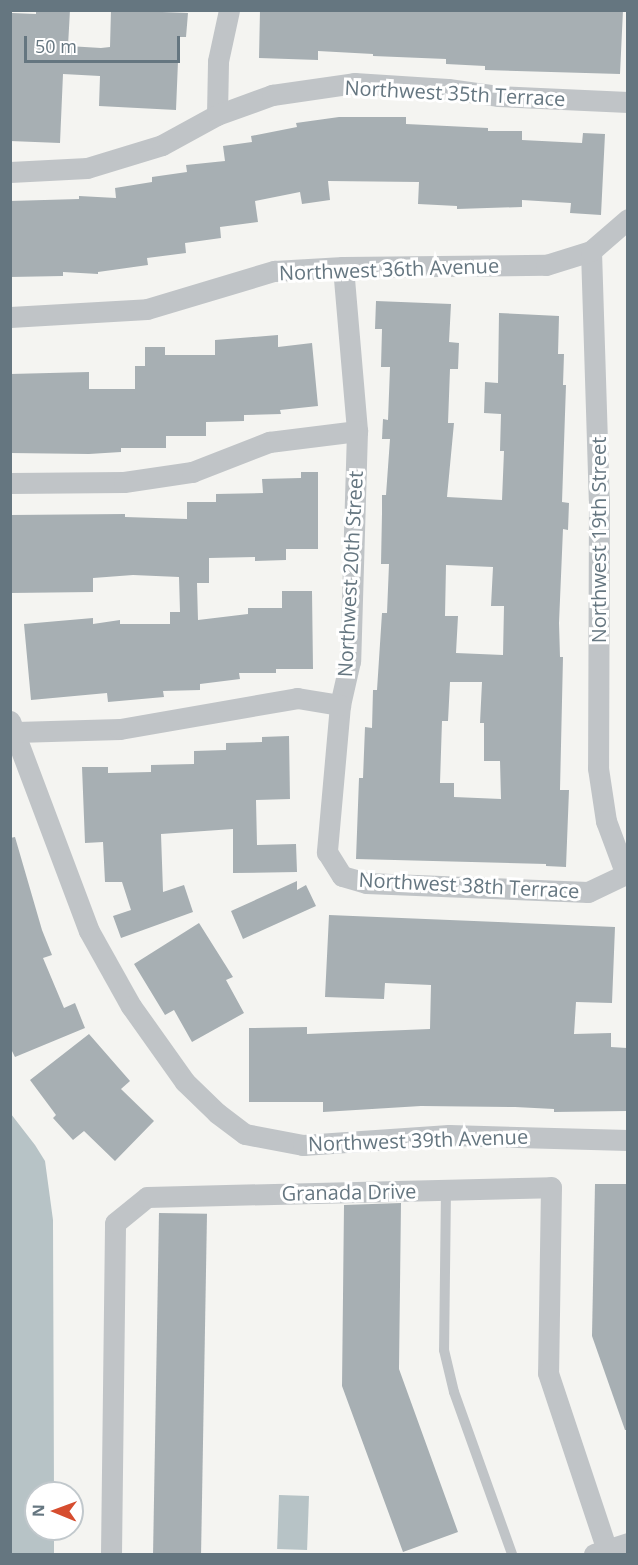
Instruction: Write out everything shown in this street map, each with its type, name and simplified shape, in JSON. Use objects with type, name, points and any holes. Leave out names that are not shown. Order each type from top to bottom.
[{"type":"street","points":[[217,115],[218,60],[229,10]]},
{"type":"street","name":"Northwest 35th Terrace","points":[[10,172],[87,168],[162,145],[217,115],[272,95],[354,83],[448,89],[498,96],[627,102]]},
{"type":"street","points":[[591,251],[627,219]]},
{"type":"street","name":"Northwest 36th Avenue","points":[[10,317],[147,309],[274,271],[343,267],[546,265],[591,251]]},
{"type":"street","name":"Northwest 19th Street","points":[[591,251],[599,500],[598,768],[606,821],[626,872]]},
{"type":"street","name":"Northwest 20th Street","points":[[342,876],[327,852],[340,705],[350,661],[357,431],[343,267]]},
{"type":"street","points":[[10,483],[124,482],[192,472],[269,442],[357,431]]},
{"type":"street","points":[[13,727],[120,729],[297,698],[340,705]]},
{"type":"street","name":"Northwest 39th Avenue","points":[[13,727],[89,931],[131,1006],[185,1082],[217,1113],[246,1134],[303,1145],[449,1135],[627,1140]]},
{"type":"street","name":"Northwest 38th Terrace","points":[[342,876],[366,883],[588,892],[626,872]]},
{"type":"street","name":"Granada Drive","points":[[111,1554],[115,1223],[147,1197],[551,1187],[548,1373],[601,1552],[627,1543]]},
{"type":"lane","points":[[446,1190],[444,1350],[454,1392],[512,1554]]},
{"type":"shaded area","points":[[11,1114],[45,1161],[53,1220],[54,1481],[24,1481],[24,1541],[54,1541],[54,1554],[11,1554]]},
{"type":"shaded area","points":[[279,1495],[309,1496],[307,1550],[277,1549]]},
{"type":"building","points":[[36,10],[70,10],[68,46],[101,48],[110,47],[111,10],[188,13],[186,37],[179,37],[176,110],[99,106],[100,76],[63,74],[60,143],[10,141],[12,13],[36,14]]},
{"type":"building","points":[[260,10],[623,10],[620,74],[485,70],[485,66],[446,64],[446,59],[318,51],[318,60],[259,58]]},
{"type":"building","points":[[339,117],[406,117],[406,124],[488,128],[488,131],[522,131],[522,140],[582,143],[583,133],[605,134],[601,215],[570,213],[571,203],[522,200],[522,207],[457,209],[457,206],[418,204],[419,182],[328,181],[330,200],[302,204],[300,192],[255,201],[258,222],[220,227],[221,238],[185,243],[186,253],[147,258],[148,265],[98,272],[98,274],[63,272],[63,276],[10,277],[10,201],[79,199],[79,196],[116,198],[115,188],[152,182],[152,177],[187,172],[186,165],[225,161],[223,146],[252,142],[251,136],[297,127],[296,123]]},
{"type":"building","points":[[376,301],[451,304],[449,342],[459,343],[458,369],[450,369],[448,423],[454,423],[447,497],[502,500],[504,451],[500,451],[501,414],[484,413],[485,382],[498,383],[499,313],[559,316],[558,354],[564,354],[563,385],[566,385],[562,502],[569,503],[568,530],[563,529],[559,623],[560,657],[563,657],[560,790],[569,790],[566,867],[546,866],[546,864],[356,859],[359,778],[363,778],[365,727],[372,728],[373,690],[377,690],[382,613],[387,613],[389,564],[381,564],[382,495],[386,495],[390,439],[382,439],[383,419],[388,420],[390,367],[381,367],[382,329],[375,329]],"holes":[[[446,565],[493,567],[491,606],[504,606],[503,655],[456,653],[458,616],[445,616]],[[450,682],[482,682],[480,723],[484,723],[484,761],[500,761],[501,799],[454,797],[454,783],[440,783],[442,721],[448,721]]]},
{"type":"building","points":[[278,335],[278,347],[312,343],[318,406],[280,410],[281,414],[244,415],[244,421],[206,422],[206,436],[166,436],[166,448],[121,448],[121,452],[89,454],[10,453],[10,374],[89,372],[89,389],[135,389],[135,366],[145,366],[145,347],[165,347],[165,355],[215,355],[215,340]]},
{"type":"building","points":[[301,472],[318,472],[318,549],[286,549],[286,560],[255,561],[255,557],[209,558],[209,583],[197,583],[198,620],[248,614],[248,608],[282,608],[282,591],[312,591],[313,669],[276,669],[276,673],[239,673],[240,679],[200,684],[200,690],[163,691],[164,697],[108,702],[107,693],[31,700],[24,624],[93,618],[93,624],[120,620],[120,624],[170,624],[170,612],[180,612],[179,577],[133,575],[93,578],[93,592],[10,593],[10,515],[125,514],[125,517],[187,519],[187,502],[216,502],[216,494],[263,493],[262,479],[301,478]]},
{"type":"building","points":[[289,736],[290,799],[256,800],[257,845],[296,844],[297,872],[233,873],[233,829],[161,834],[163,892],[184,885],[193,912],[121,938],[113,916],[131,910],[122,882],[105,882],[103,842],[85,843],[82,767],[108,767],[108,773],[151,772],[151,765],[194,764],[194,751],[226,750],[226,743],[262,742],[262,737]]},
{"type":"building","points":[[15,837],[42,930],[52,955],[43,958],[64,1008],[75,1003],[85,1028],[15,1057],[10,1047],[10,838]]},
{"type":"building","points":[[297,881],[297,890],[306,885],[316,906],[243,939],[231,911]]},
{"type":"building","points":[[329,915],[615,927],[612,1003],[576,1002],[574,1034],[611,1033],[611,1047],[627,1048],[627,1111],[554,1112],[554,1109],[515,1107],[421,1106],[323,1112],[323,1102],[249,1102],[249,1028],[307,1027],[307,1034],[430,1029],[431,985],[385,983],[384,999],[325,997]]},
{"type":"building","points":[[199,923],[233,977],[226,980],[244,1013],[192,1042],[174,1010],[165,1015],[134,964]]},
{"type":"building","points":[[89,1034],[130,1081],[121,1089],[154,1121],[115,1161],[84,1131],[73,1140],[53,1118],[56,1115],[30,1080]]},
{"type":"building","points":[[595,1184],[627,1184],[627,1430],[625,1430],[592,1336]]},
{"type":"building","points":[[401,1203],[399,1369],[458,1532],[403,1552],[342,1386],[344,1205]]},
{"type":"building","points":[[159,1213],[207,1214],[201,1554],[153,1554]]}]
